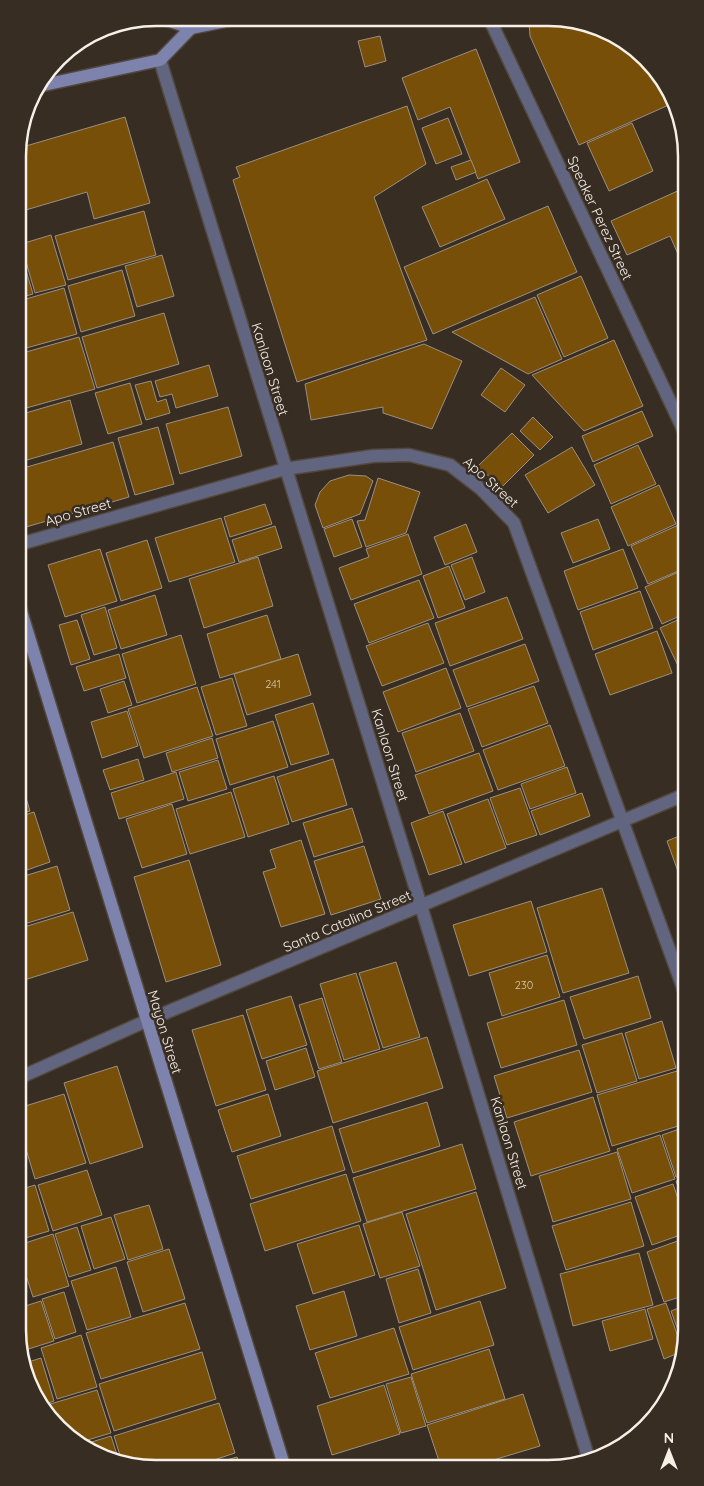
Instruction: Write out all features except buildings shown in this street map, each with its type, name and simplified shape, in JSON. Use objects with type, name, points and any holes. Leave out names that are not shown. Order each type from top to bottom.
[{"type":"main road","points":[[188,27],[196,27]]},
{"type":"main road","points":[[48,84],[160,60],[191,28]]},
{"type":"main road","name":"Mayon Street","points":[[27,630],[282,1460]]},
{"type":"street","name":"Speaker Perez Street","points":[[493,26],[678,418]]},
{"type":"street","name":"Kanlaon Street","points":[[160,60],[421,906],[587,1453]]},
{"type":"street","name":"Apo Street","points":[[27,542],[285,469],[373,456],[409,455],[450,465],[481,490],[514,523],[677,972]]},
{"type":"street","name":"Santa Catalina Street","points":[[26,1075],[146,1021],[677,798]]}]
